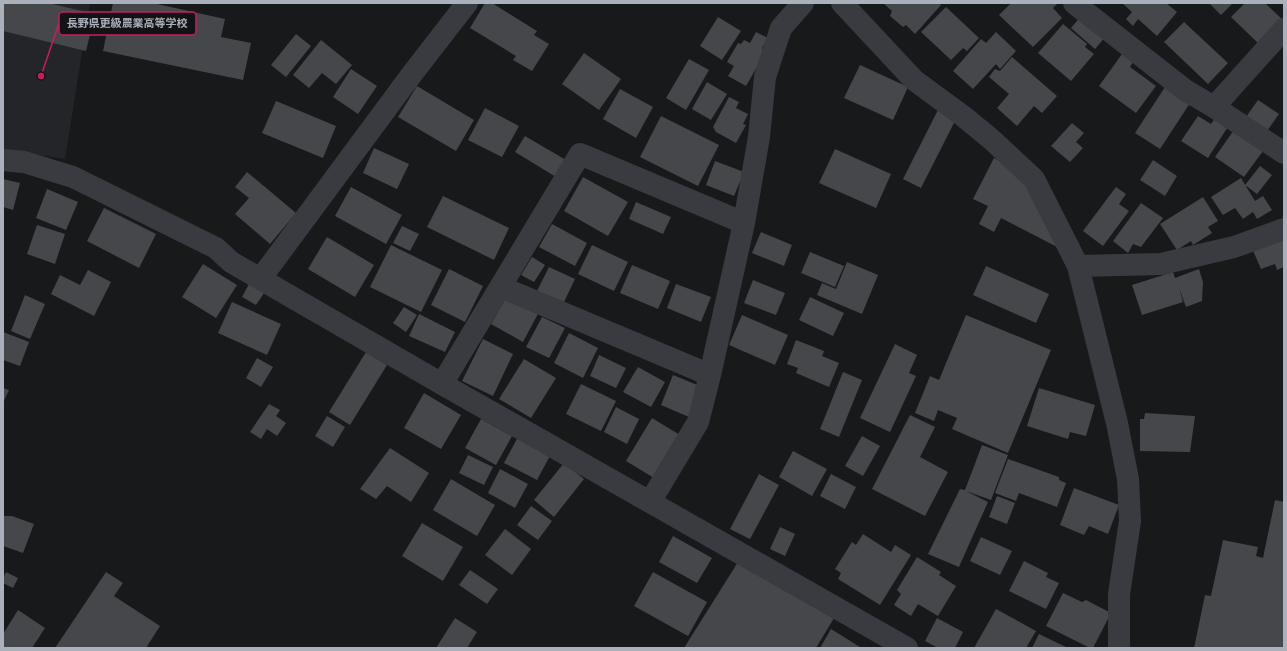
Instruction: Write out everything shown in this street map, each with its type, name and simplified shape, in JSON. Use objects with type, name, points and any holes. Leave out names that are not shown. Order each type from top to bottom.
[{"type":"street","points":[[261,278],[412,74],[467,3]]},
{"type":"street","points":[[650,502],[698,422],[710,376],[744,223],[758,137],[765,77],[781,28],[803,3]]},
{"type":"street","points":[[842,3],[914,80],[963,116],[991,139],[1034,179],[1078,266],[1117,423],[1128,479],[1130,521],[1119,594],[1119,648]]},
{"type":"street","points":[[1074,3],[1185,90],[1214,107],[1284,153]]},
{"type":"street","points":[[1214,107],[1284,29]]},
{"type":"street","points":[[442,384],[580,154],[744,223]]},
{"type":"street","points":[[3,160],[24,162],[73,177],[216,248],[231,262],[442,384],[908,648]]},
{"type":"street","points":[[1078,266],[1161,264],[1234,247],[1284,229]]},
{"type":"street","points":[[501,287],[710,376]]},
{"type":"shaded area","points":[[3,3],[90,3],[65,159],[3,150]]},
{"type":"building","points":[[3,3],[48,3],[95,14],[86,51],[3,31]]},
{"type":"building","points":[[113,3],[157,3],[225,19],[221,37],[251,43],[243,80],[103,51]]},
{"type":"building","points":[[485,3],[492,3],[537,31],[534,35],[549,44],[532,71],[513,60],[516,56],[470,28]]},
{"type":"building","points":[[883,3],[939,3],[941,5],[915,34],[906,25],[903,27],[890,16],[892,11]]},
{"type":"building","points":[[1011,3],[1057,3],[1053,8],[1062,18],[1033,47],[999,15]]},
{"type":"building","points":[[1122,3],[1166,3],[1177,12],[1157,36],[1138,19],[1133,26],[1126,19],[1132,12]]},
{"type":"building","points":[[1209,3],[1233,3],[1221,15]]},
{"type":"building","points":[[1245,3],[1265,3],[1284,21],[1262,47],[1231,17]]},
{"type":"building","points":[[946,7],[979,38],[967,51],[963,48],[951,60],[921,32]]},
{"type":"building","points":[[1081,16],[1106,36],[1095,49],[1071,28]]},
{"type":"building","points":[[718,17],[741,31],[722,60],[700,46]]},
{"type":"building","points":[[1184,22],[1228,63],[1208,84],[1164,42]]},
{"type":"building","points":[[1063,24],[1087,44],[1085,47],[1094,54],[1071,81],[1038,53]]},
{"type":"building","points":[[756,32],[768,38],[762,48],[765,53],[746,86],[728,76],[734,66],[727,62],[738,43],[741,44],[744,40],[750,43]]},
{"type":"building","points":[[996,32],[1016,51],[1000,69],[996,64],[973,89],[953,71],[981,39],[986,43]]},
{"type":"building","points":[[296,34],[311,46],[286,77],[271,65]]},
{"type":"building","points":[[321,40],[352,65],[336,84],[322,73],[309,88],[293,75]]},
{"type":"building","points":[[584,53],[621,79],[599,110],[562,84]]},
{"type":"building","points":[[1122,54],[1133,62],[1130,67],[1156,86],[1136,113],[1099,86]]},
{"type":"building","points":[[1012,57],[1057,96],[1042,113],[1034,106],[1017,126],[997,108],[1009,94],[989,77],[995,69],[1000,71]]},
{"type":"building","points":[[689,59],[709,70],[686,110],[666,98]]},
{"type":"building","points":[[860,65],[908,87],[893,120],[844,98]]},
{"type":"building","points":[[351,69],[377,86],[358,114],[333,97]]},
{"type":"building","points":[[707,82],[727,94],[711,120],[692,109]]},
{"type":"building","points":[[1167,84],[1192,100],[1160,149],[1135,133]]},
{"type":"building","points":[[417,86],[474,120],[456,151],[398,117]]},
{"type":"building","points":[[620,89],[653,107],[636,138],[603,119]]},
{"type":"building","points":[[729,97],[739,102],[736,108],[748,114],[743,124],[746,125],[736,143],[716,132],[713,127]]},
{"type":"building","points":[[1258,100],[1279,114],[1267,131],[1246,117]]},
{"type":"building","points":[[276,101],[336,126],[323,158],[262,133]]},
{"type":"building","points":[[485,108],[519,126],[502,157],[468,140]]},
{"type":"building","points":[[939,108],[957,117],[921,188],[903,179]]},
{"type":"building","points":[[1218,114],[1231,122],[1208,158],[1181,141],[1198,116],[1211,124]]},
{"type":"building","points":[[661,116],[719,145],[698,186],[640,157]]},
{"type":"building","points":[[1072,123],[1084,133],[1076,142],[1083,148],[1070,162],[1051,146]]},
{"type":"building","points":[[1234,130],[1263,151],[1244,177],[1215,157]]},
{"type":"building","points":[[525,136],[566,160],[556,177],[515,152]]},
{"type":"building","points":[[374,148],[409,164],[397,189],[363,173]]},
{"type":"building","points":[[835,149],[891,174],[876,208],[819,183]]},
{"type":"building","points":[[994,158],[1021,172],[1061,249],[1001,218],[994,232],[979,224],[988,206],[973,199]]},
{"type":"building","points":[[1153,160],[1177,176],[1165,196],[1140,180]]},
{"type":"building","points":[[715,161],[744,172],[734,196],[706,185]]},
{"type":"building","points":[[1260,166],[1272,175],[1257,194],[1245,185]]},
{"type":"building","points":[[247,172],[296,213],[270,244],[235,214],[249,198],[235,187]]},
{"type":"building","points":[[583,177],[628,202],[608,236],[564,211]]},
{"type":"building","points":[[1241,178],[1255,201],[1263,196],[1272,210],[1257,219],[1253,212],[1243,219],[1235,208],[1223,215],[1211,197]]},
{"type":"building","points":[[3,179],[20,183],[13,210],[3,207]]},
{"type":"building","points":[[351,187],[402,215],[386,244],[335,216]]},
{"type":"building","points":[[1116,187],[1126,194],[1119,204],[1129,211],[1103,246],[1083,231]]},
{"type":"building","points":[[47,189],[78,202],[66,230],[36,218]]},
{"type":"building","points":[[443,196],[509,228],[494,260],[427,227]]},
{"type":"building","points":[[1203,197],[1218,221],[1208,227],[1212,233],[1193,245],[1191,241],[1177,250],[1160,224]]},
{"type":"building","points":[[636,202],[671,217],[663,234],[629,219]]},
{"type":"building","points":[[1141,203],[1163,218],[1141,247],[1133,244],[1128,253],[1113,241]]},
{"type":"building","points":[[104,208],[156,234],[139,268],[87,241]]},
{"type":"building","points":[[552,224],[587,243],[575,266],[539,247]]},
{"type":"building","points":[[37,225],[65,234],[55,264],[27,254]]},
{"type":"building","points":[[402,226],[419,234],[410,251],[393,243]]},
{"type":"building","points":[[761,232],[792,245],[784,266],[752,253]]},
{"type":"building","points":[[1284,233],[1284,267],[1277,270],[1275,264],[1261,269],[1251,246]]},
{"type":"building","points":[[327,237],[374,265],[355,297],[308,269]]},
{"type":"building","points":[[391,245],[442,270],[421,312],[370,287]]},
{"type":"building","points":[[592,245],[628,262],[614,291],[578,274]]},
{"type":"building","points":[[810,252],[844,266],[835,287],[801,273]]},
{"type":"building","points":[[532,257],[545,265],[534,282],[521,275]]},
{"type":"building","points":[[847,262],[878,275],[862,314],[817,295],[822,283],[836,289]]},
{"type":"building","points":[[203,264],[237,285],[216,318],[182,297]]},
{"type":"building","points":[[632,265],[670,281],[658,309],[620,293]]},
{"type":"building","points":[[986,266],[1049,294],[1036,323],[973,295]]},
{"type":"building","points":[[549,267],[575,279],[563,304],[537,291]]},
{"type":"building","points":[[449,269],[483,286],[465,322],[431,305]]},
{"type":"building","points":[[1199,269],[1203,282],[1202,301],[1186,307],[1179,288],[1183,302],[1142,315],[1132,285],[1173,272],[1175,278]]},
{"type":"building","points":[[88,270],[111,282],[94,316],[51,294],[60,275],[80,285]]},
{"type":"building","points":[[753,280],[785,293],[776,315],[744,303]]},
{"type":"building","points":[[249,284],[264,293],[256,305],[242,297]]},
{"type":"building","points":[[676,284],[711,297],[701,322],[667,308]]},
{"type":"building","points":[[508,294],[539,312],[523,342],[491,324]]},
{"type":"building","points":[[25,295],[45,304],[30,339],[11,331]]},
{"type":"building","points":[[810,297],[844,313],[833,336],[799,320]]},
{"type":"building","points":[[232,302],[281,324],[267,355],[218,333]]},
{"type":"building","points":[[404,307],[417,315],[406,332],[393,323]]},
{"type":"building","points":[[419,314],[455,332],[445,352],[409,336]]},
{"type":"building","points":[[742,315],[788,335],[775,365],[729,345]]},
{"type":"building","points":[[966,315],[1051,350],[1008,453],[952,429],[957,418],[938,410],[934,421],[915,413],[930,376],[939,380]]},
{"type":"building","points":[[542,317],[565,328],[549,358],[526,347]]},
{"type":"building","points":[[3,332],[29,342],[20,366],[3,360]]},
{"type":"building","points":[[569,333],[598,348],[583,378],[554,363]]},
{"type":"building","points":[[483,339],[513,354],[493,396],[462,381]]},
{"type":"building","points":[[796,340],[824,351],[822,356],[839,363],[829,387],[796,373],[798,368],[787,364]]},
{"type":"building","points":[[895,344],[917,355],[909,373],[916,376],[890,432],[860,418]]},
{"type":"building","points":[[366,352],[387,365],[350,425],[329,412]]},
{"type":"building","points":[[599,355],[626,368],[616,388],[590,376]]},
{"type":"building","points":[[257,358],[273,367],[261,387],[246,378]]},
{"type":"building","points":[[524,359],[556,378],[531,418],[499,399]]},
{"type":"building","points":[[638,367],[665,382],[651,407],[623,392]]},
{"type":"building","points":[[843,372],[862,380],[839,437],[820,429]]},
{"type":"building","points":[[673,375],[702,387],[689,417],[661,405]]},
{"type":"building","points":[[581,384],[616,401],[601,431],[566,414]]},
{"type":"building","points":[[3,388],[9,390],[3,403]]},
{"type":"building","points":[[1039,388],[1095,405],[1086,436],[1070,432],[1068,439],[1027,426]]},
{"type":"building","points":[[424,393],[461,415],[441,449],[404,428]]},
{"type":"building","points":[[269,404],[280,410],[276,416],[286,423],[277,436],[267,429],[261,439],[250,432]]},
{"type":"building","points":[[616,407],[639,419],[627,444],[604,432]]},
{"type":"building","points":[[1145,413],[1195,416],[1190,452],[1140,451],[1140,419],[1144,419]]},
{"type":"building","points":[[910,415],[935,427],[920,457],[948,472],[925,516],[872,489]]},
{"type":"building","points":[[327,416],[345,427],[333,447],[315,436]]},
{"type":"building","points":[[652,418],[680,435],[654,478],[626,461]]},
{"type":"building","points":[[481,419],[512,436],[496,465],[465,448]]},
{"type":"building","points":[[862,436],[880,446],[863,476],[845,466]]},
{"type":"building","points":[[518,437],[551,454],[537,480],[504,463]]},
{"type":"building","points":[[982,445],[1008,455],[991,500],[966,491],[988,502],[959,567],[928,554],[960,489],[965,490]]},
{"type":"building","points":[[390,448],[429,473],[411,502],[387,486],[376,499],[360,489]]},
{"type":"building","points":[[793,451],[827,469],[812,496],[779,477]]},
{"type":"building","points":[[468,455],[493,467],[484,485],[459,473]]},
{"type":"building","points":[[1008,459],[1059,477],[1059,480],[1066,483],[1057,507],[1019,493],[1016,501],[995,493]]},
{"type":"building","points":[[564,463],[584,479],[554,517],[534,500]]},
{"type":"building","points":[[500,469],[528,484],[515,508],[488,493]]},
{"type":"building","points":[[759,474],[779,485],[750,539],[730,529]]},
{"type":"building","points":[[831,474],[856,487],[845,509],[820,496]]},
{"type":"building","points":[[451,479],[495,505],[477,536],[433,510]]},
{"type":"building","points":[[1074,488],[1119,505],[1108,534],[1089,526],[1084,535],[1060,525]]},
{"type":"building","points":[[997,496],[1015,503],[1007,524],[989,517]]},
{"type":"building","points":[[1275,500],[1284,502],[1284,648],[1194,648],[1205,595],[1211,596],[1223,540],[1258,547],[1256,556],[1263,558]]},
{"type":"building","points":[[531,506],[552,521],[538,540],[517,525]]},
{"type":"building","points":[[3,516],[12,516],[34,524],[23,553],[3,546]]},
{"type":"building","points":[[422,523],[463,547],[443,581],[402,556]]},
{"type":"building","points":[[780,527],[795,534],[785,556],[770,549]]},
{"type":"building","points":[[505,529],[531,549],[512,575],[485,555]]},
{"type":"building","points":[[863,534],[891,552],[895,545],[911,555],[880,605],[838,579],[841,573],[835,569],[852,542],[856,545]]},
{"type":"building","points":[[673,536],[712,558],[697,583],[659,562]]},
{"type":"building","points":[[981,537],[1012,551],[1000,575],[970,561]]},
{"type":"building","points":[[917,557],[941,572],[939,575],[956,586],[938,616],[918,604],[911,616],[894,605],[901,594],[897,590]]},
{"type":"building","points":[[1024,561],[1048,573],[1046,577],[1059,583],[1046,609],[1009,591]]},
{"type":"building","points":[[738,562],[834,618],[816,648],[684,648]]},
{"type":"building","points":[[470,570],[498,589],[487,604],[459,585]]},
{"type":"building","points":[[6,572],[18,578],[13,588],[3,583],[3,578]]},
{"type":"building","points":[[106,572],[123,583],[114,596],[160,626],[146,648],[55,648]]},
{"type":"building","points":[[653,572],[707,602],[688,636],[634,606]]},
{"type":"building","points":[[1063,593],[1082,602],[1086,600],[1111,613],[1093,648],[1090,648],[1046,626]]},
{"type":"building","points":[[996,609],[1036,631],[1026,648],[974,648]]},
{"type":"building","points":[[18,610],[45,628],[32,648],[3,648],[3,634]]},
{"type":"building","points":[[455,618],[477,632],[467,648],[436,648]]},
{"type":"building","points":[[937,618],[963,632],[955,648],[938,648],[925,641]]},
{"type":"building","points":[[831,629],[860,647],[820,648]]},
{"type":"building","points":[[1039,634],[1068,648],[1032,648]]},
{"type":"place","name":"長野県更級農業高等学校","points":[[41,76]]}]
